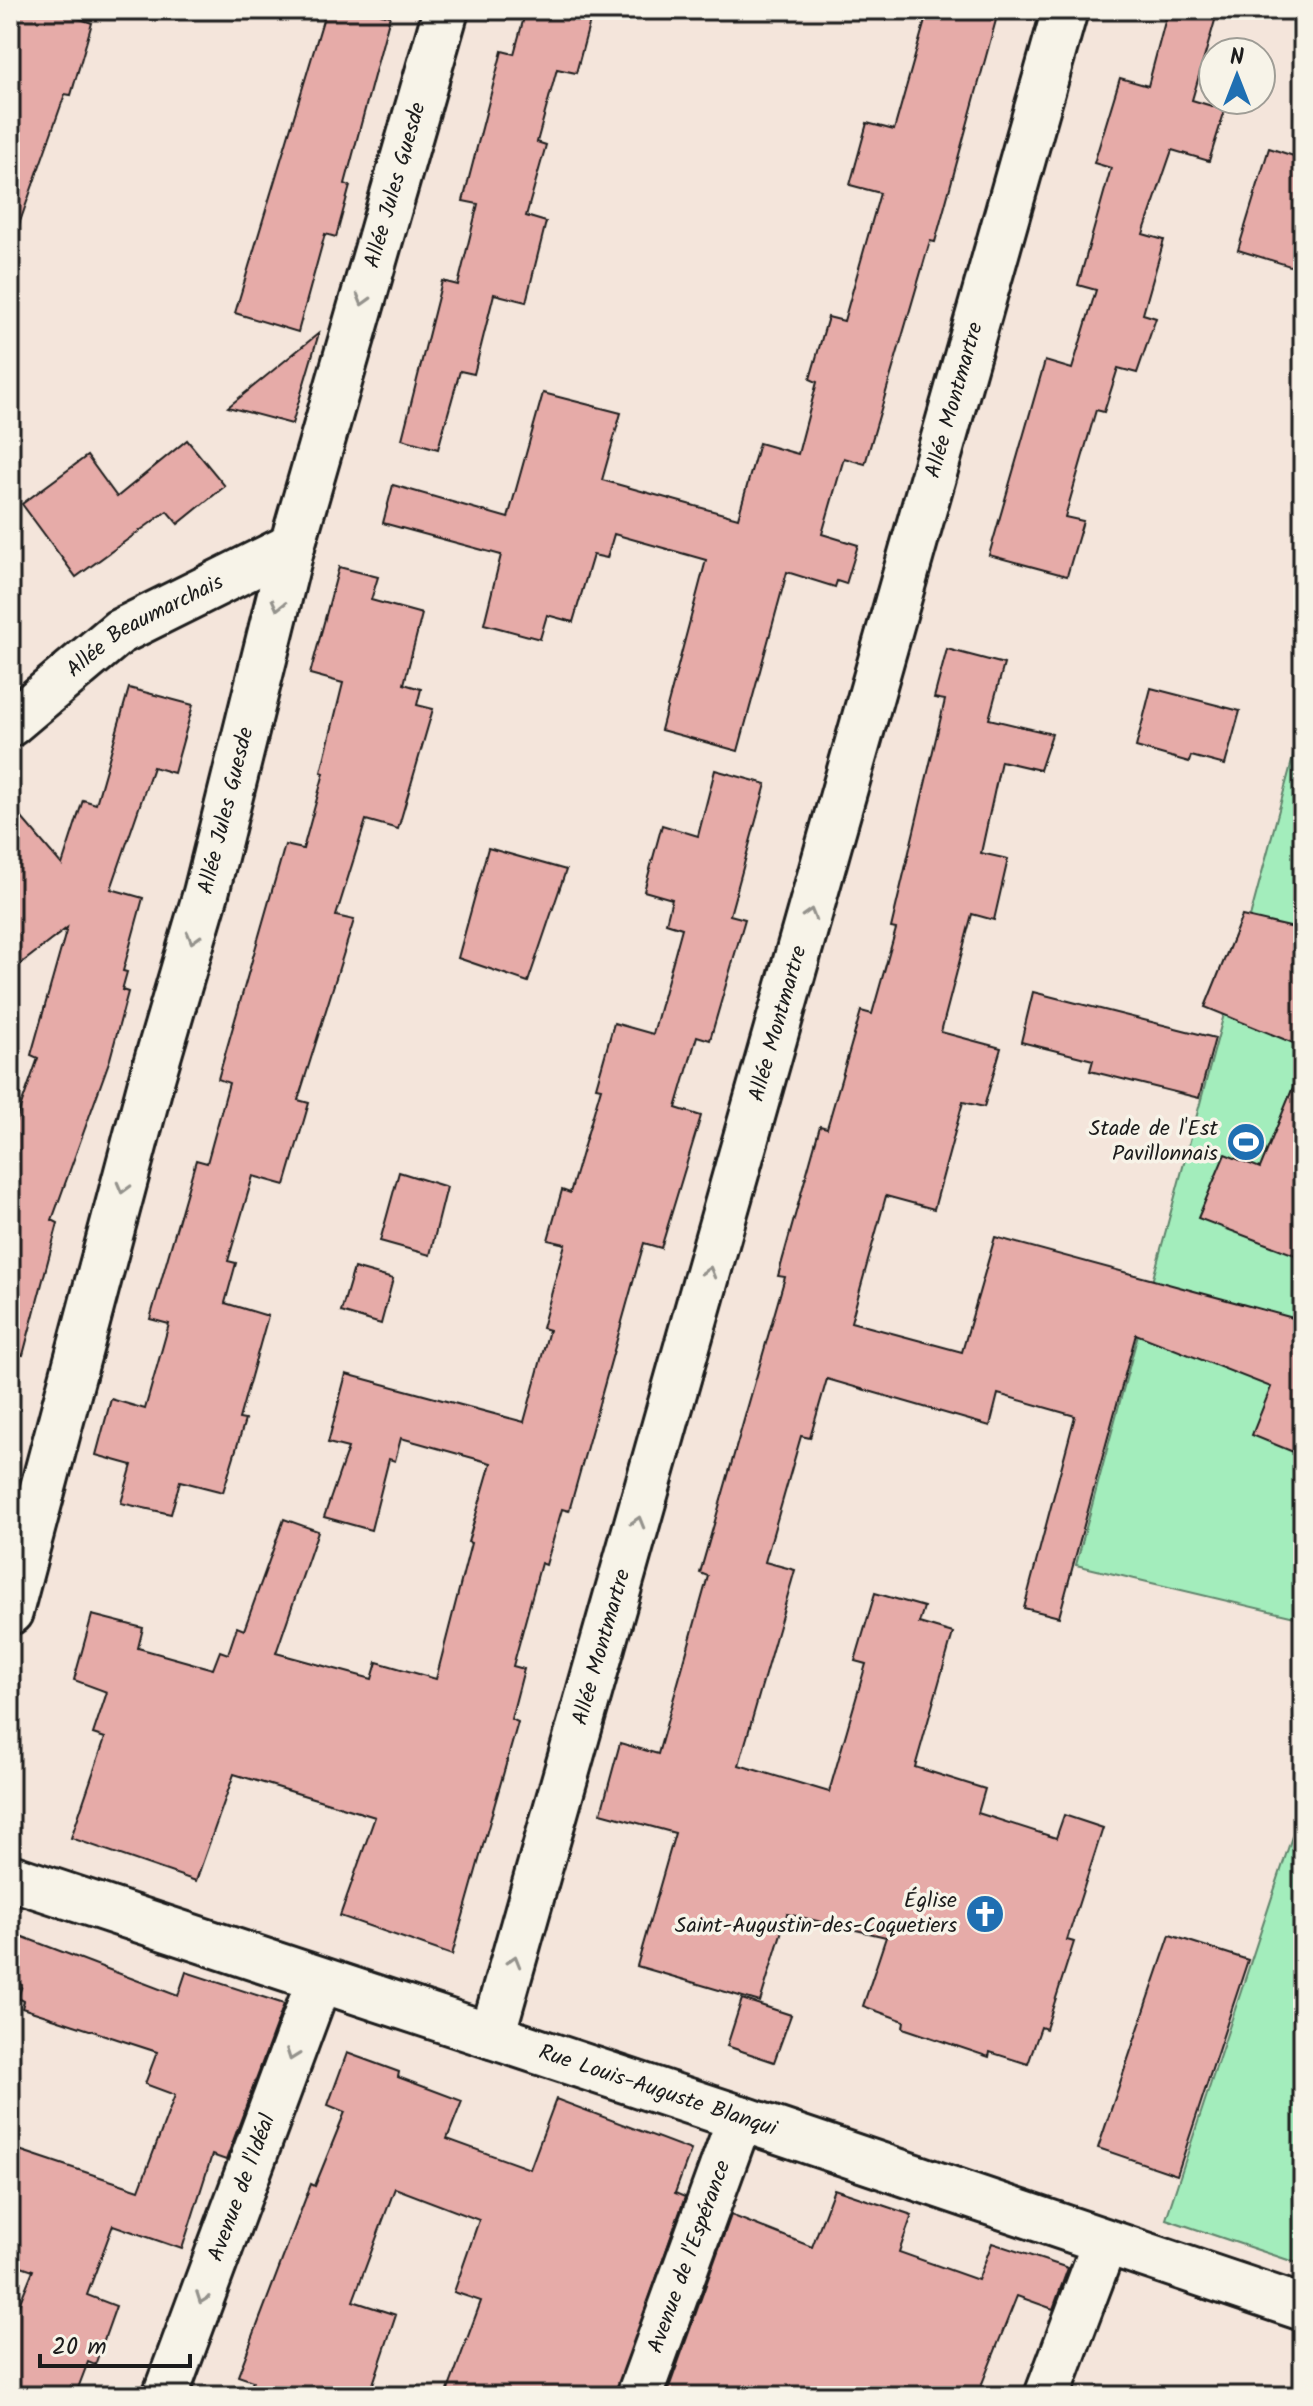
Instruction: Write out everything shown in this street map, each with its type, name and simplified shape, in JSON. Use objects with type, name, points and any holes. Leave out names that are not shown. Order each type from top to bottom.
[{"type":"street","name":"Allée Jules Guesde","points":[[10,1612],[152,1078],[206,893],[292,546],[446,10]]},
{"type":"street","name":"Allée Montmartre","points":[[492,2036],[1065,10]]},
{"type":"street","name":"Allée Beaumarchais","points":[[10,724],[119,632],[292,546]]},
{"type":"street","name":"Rue Louis-Auguste Blanqui","points":[[10,1877],[1303,2308]]},
{"type":"street","name":"Avenue de l'Idéal","points":[[165,2396],[319,1981]]},
{"type":"street","name":"Avenue de l'Espérance","points":[[639,2396],[740,2118]]},
{"type":"street","points":[[1047,2396],[1105,2242]]},
{"type":"green space","name":"Stade de l'Est Pavillonnais","points":[[1303,720],[1303,1619],[1076,1565]]},
{"type":"green space","points":[[1303,1803],[1303,2265],[1166,2219]]},
{"type":"building","points":[[10,10],[54,10],[92,23],[71,95],[65,94],[16,233],[10,232]]},
{"type":"building","points":[[326,10],[382,10],[381,14],[390,16],[345,184],[350,186],[336,237],[325,234],[298,332],[235,313]]},
{"type":"building","points":[[526,10],[593,10],[576,73],[557,69],[537,142],[546,145],[526,216],[546,222],[526,302],[494,294],[474,374],[460,371],[438,449],[402,439],[442,281],[458,285],[478,204],[463,201],[502,51],[514,54]]},
{"type":"building","points":[[928,10],[962,10],[996,20],[935,242],[930,241],[865,464],[844,458],[822,534],[858,545],[846,584],[837,581],[835,587],[787,572],[738,751],[661,730],[706,560],[614,534],[607,558],[593,555],[573,622],[547,615],[540,639],[484,624],[501,555],[383,523],[393,485],[508,518],[543,393],[621,413],[602,480],[738,518],[759,443],[798,454],[817,382],[810,379],[828,317],[844,321],[880,193],[850,185],[867,123],[894,130]]},
{"type":"building","points":[[1168,10],[1218,10],[1210,36],[1197,36],[1197,83],[1192,100],[1197,102],[1197,116],[1223,116],[1209,161],[1172,150],[1143,234],[1164,240],[1143,314],[1156,318],[1137,373],[1118,368],[1104,412],[1096,410],[1065,517],[1083,521],[1067,576],[989,555],[1045,361],[1072,369],[1096,290],[1078,285],[1111,168],[1094,163],[1120,78],[1148,86]]},
{"type":"building","points":[[1269,148],[1303,159],[1303,270],[1238,250]]},
{"type":"building","points":[[319,333],[292,424],[228,407]]},
{"type":"building","points":[[187,440],[225,486],[178,524],[167,511],[76,577],[22,504],[87,456],[117,497]]},
{"type":"building","points":[[339,567],[378,577],[371,600],[422,614],[404,684],[421,689],[417,705],[433,709],[398,829],[366,820],[336,916],[354,920],[298,1100],[309,1103],[285,1185],[253,1176],[228,1261],[236,1263],[225,1303],[268,1316],[239,1419],[245,1420],[223,1492],[180,1481],[171,1514],[121,1503],[132,1465],[96,1455],[111,1399],[145,1409],[169,1324],[150,1319],[196,1160],[207,1163],[229,1083],[218,1079],[285,845],[303,849],[324,773],[321,772],[343,683],[310,674]]},
{"type":"building","points":[[947,649],[1004,664],[989,719],[1052,734],[1040,770],[1001,761],[981,853],[1008,859],[994,920],[972,914],[941,1032],[1001,1048],[984,1107],[963,1102],[934,1209],[886,1196],[851,1322],[962,1352],[995,1237],[1297,1319],[1303,1312],[1303,1456],[1252,1435],[1271,1387],[1136,1334],[1059,1617],[1024,1608],[1075,1416],[998,1394],[990,1426],[827,1379],[810,1438],[801,1436],[765,1562],[795,1570],[739,1765],[829,1792],[866,1664],[855,1661],[875,1593],[924,1607],[919,1623],[953,1633],[915,1767],[985,1789],[978,1813],[1056,1838],[1064,1815],[1103,1828],[1067,1940],[1074,1942],[1046,2029],[1041,2027],[1028,2064],[990,2052],[989,2057],[903,2028],[904,2021],[863,2006],[886,1937],[787,1914],[760,2002],[637,1966],[675,1833],[601,1813],[620,1743],[658,1754],[708,1576],[700,1573],[785,1277],[778,1276],[820,1126],[827,1128],[861,1011],[872,1014],[896,929],[891,928],[945,700],[934,698]]},
{"type":"building","points":[[129,688],[193,705],[174,773],[153,767],[111,889],[143,898],[123,971],[127,972],[122,990],[128,992],[110,1059],[52,1220],[58,1223],[23,1355],[10,1353],[10,1137],[38,1058],[31,1055],[67,928],[10,972],[10,804],[62,865],[83,800],[96,804]]},
{"type":"building","points":[[1151,688],[1240,711],[1225,765],[1191,756],[1189,762],[1136,747]]},
{"type":"building","points":[[715,770],[766,784],[730,915],[745,919],[710,1040],[697,1036],[676,1108],[701,1116],[661,1248],[644,1243],[569,1511],[562,1509],[546,1565],[541,1563],[513,1666],[524,1669],[511,1719],[518,1722],[452,1955],[340,1916],[375,1817],[234,1774],[196,1881],[71,1838],[105,1738],[93,1734],[107,1692],[74,1680],[92,1615],[143,1628],[138,1648],[213,1669],[220,1651],[228,1654],[237,1627],[244,1630],[284,1519],[318,1531],[276,1653],[372,1679],[377,1662],[436,1679],[471,1543],[468,1542],[491,1463],[401,1438],[395,1461],[389,1459],[371,1530],[324,1517],[348,1448],[328,1443],[346,1374],[524,1422],[549,1330],[542,1328],[565,1244],[548,1240],[562,1190],[570,1193],[601,1088],[596,1087],[614,1023],[653,1034],[682,928],[666,923],[672,899],[644,891],[662,825],[698,836]]},
{"type":"building","points":[[488,848],[566,870],[528,982],[458,958]]},
{"type":"building","points":[[1242,916],[1303,930],[1303,1047],[1205,1007]]},
{"type":"building","points":[[1033,992],[1215,1038],[1199,1098],[1090,1071],[1093,1060],[1021,1042]]},
{"type":"building","points":[[1302,1065],[1303,1258],[1198,1218],[1225,1154],[1260,1168]]},
{"type":"building","points":[[399,1172],[447,1187],[430,1255],[380,1241]]},
{"type":"building","points":[[354,1268],[393,1279],[381,1324],[341,1312]]},
{"type":"building","points":[[10,1932],[178,1996],[186,1972],[284,2004],[226,2160],[212,2155],[182,2249],[113,2225],[87,2295],[116,2306],[95,2365],[88,2362],[75,2396],[10,2396],[10,2327],[33,2270],[10,2262],[10,2147],[139,2190],[175,2095],[145,2084],[157,2052],[22,2008],[24,2001],[18,1998],[22,1985],[10,1980]]},
{"type":"building","points":[[1170,1935],[1248,1960],[1177,2175],[1098,2148]]},
{"type":"building","points":[[742,1999],[791,2015],[774,2062],[727,2046]]},
{"type":"building","points":[[347,2053],[399,2072],[398,2077],[462,2101],[447,2139],[530,2169],[556,2099],[691,2150],[675,2193],[685,2197],[615,2396],[446,2396],[481,2301],[454,2292],[479,2220],[395,2188],[353,2301],[396,2315],[369,2396],[247,2396],[253,2381],[238,2376],[311,2184],[315,2186],[345,2112],[328,2105]]},
{"type":"building","points":[[834,2189],[912,2215],[899,2252],[978,2280],[992,2243],[1068,2268],[1053,2309],[1017,2296],[977,2396],[666,2396],[731,2215],[812,2247]]},
{"type":"place","name":"Stade de l'Est Pavillonnais","points":[[1246,1142]]},
{"type":"place","name":"Église Saint-Augustin-des-Coquetiers","points":[[985,1914]]}]
